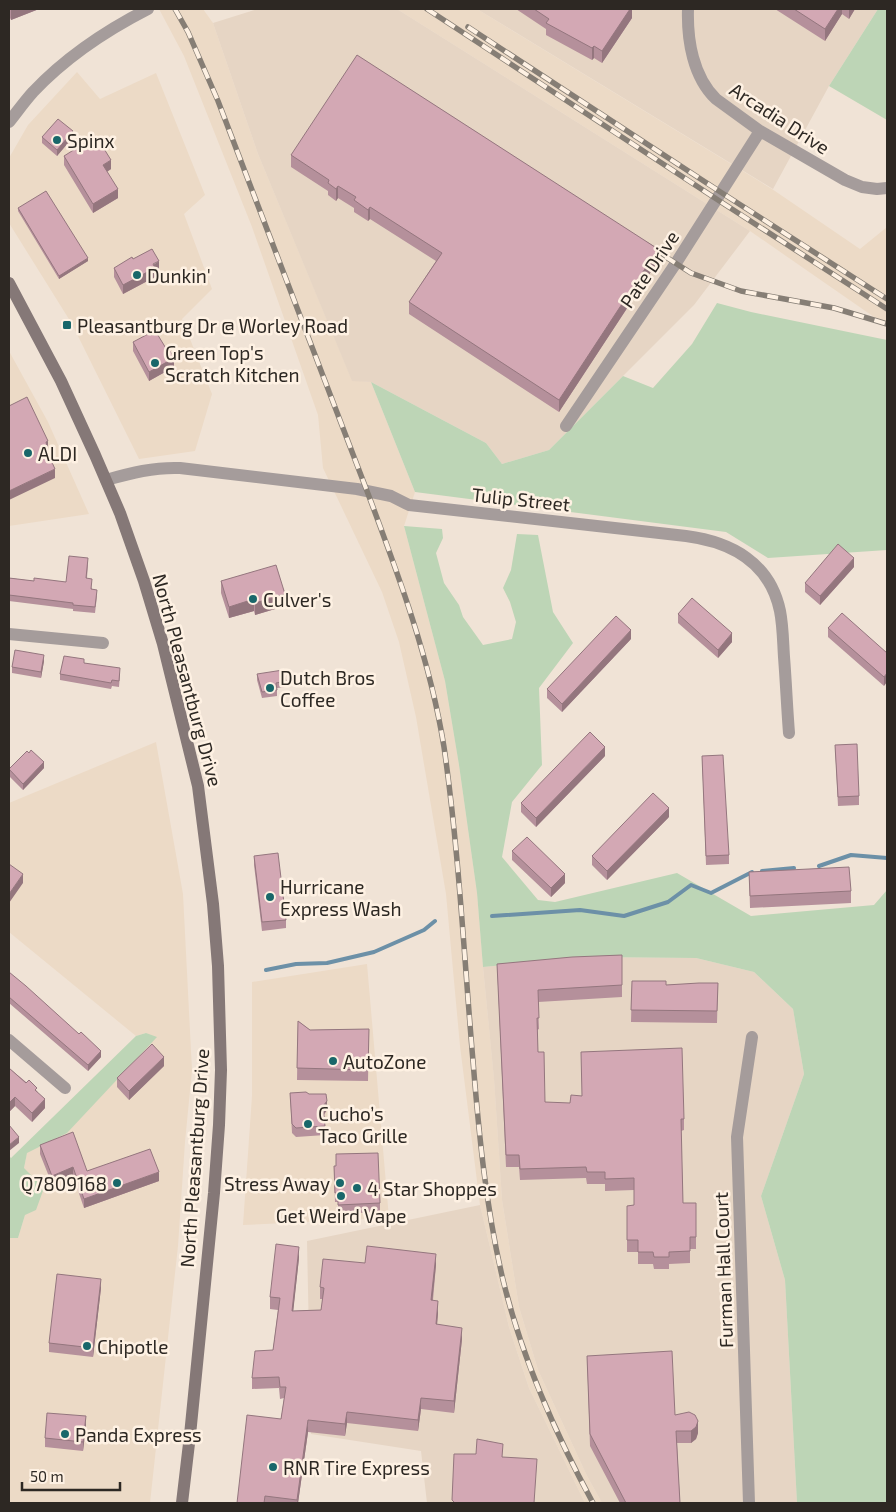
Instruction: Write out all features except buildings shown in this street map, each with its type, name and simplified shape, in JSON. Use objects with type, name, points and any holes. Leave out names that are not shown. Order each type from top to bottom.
[{"type":"main road","name":"North Pleasantburg Drive","points":[[9,283],[61,381],[120,513],[163,644],[198,786],[213,904],[218,966],[221,1070],[219,1125],[202,1320],[182,1503]]},
{"type":"street","points":[[9,122],[31,94],[62,65],[98,37],[148,9]]},
{"type":"street","name":"Arcadia Drive","points":[[688,9],[695,66],[700,79],[716,100],[760,131],[845,180],[862,187],[887,188]]},
{"type":"street","name":"Pate Drive","points":[[566,426],[676,263],[760,131]]},
{"type":"street","name":"Tulip Street","points":[[106,480],[133,472],[162,468],[180,468],[357,489],[391,496],[409,505],[706,538],[721,543],[740,552],[754,564],[766,578],[776,599],[781,620],[789,733]]},
{"type":"street","points":[[9,634],[103,643]]},
{"type":"street","name":"Furman Hall Court","points":[[749,1503],[737,1137],[752,1036]]},
{"type":"street","points":[[9,1040],[65,1088]]},
{"type":"shaded area","points":[[159,9],[203,9],[213,23],[258,154],[352,380],[371,382],[415,492],[404,526],[445,681],[459,765],[477,893],[494,1078],[502,1200],[519,1307],[538,1370],[587,1476],[602,1503],[585,1503],[529,1388],[509,1327],[480,1205],[460,1046],[446,894],[416,717],[399,642],[382,592],[323,468],[318,415],[252,227],[184,56]]},
{"type":"shaded area","points":[[258,9],[397,9],[750,231],[694,305],[549,450],[502,464],[486,443],[371,382],[352,381],[258,154],[213,23]]},
{"type":"shaded area","points":[[397,9],[477,9],[772,189],[860,249],[887,227],[887,326],[750,231]]},
{"type":"shaded area","points":[[477,9],[878,9],[829,86],[773,189]]},
{"type":"shaded area","points":[[77,72],[100,99],[156,73],[205,195],[184,214],[212,289],[182,319],[212,394],[195,451],[139,459],[72,324],[9,223],[9,158],[28,125]]},
{"type":"shaded area","points":[[9,351],[48,422],[89,514],[9,526]]},
{"type":"shaded area","points":[[156,742],[183,894],[192,1070],[178,1246],[150,1503],[9,1503],[9,1238],[18,1238],[25,1215],[24,1168],[27,1152],[67,1133],[146,1033],[136,1036],[9,932],[9,803]]},
{"type":"shaded area","points":[[587,957],[696,958],[754,972],[793,1009],[804,1074],[761,1196],[785,1280],[797,1503],[602,1503],[587,1476],[538,1370],[519,1307],[502,1200],[494,1079],[483,967]]},
{"type":"shaded area","points":[[367,964],[389,1218],[243,1225],[252,1096],[252,982]]},
{"type":"shaded area","points":[[480,1205],[509,1327],[529,1388],[585,1503],[427,1503],[421,1451],[311,1434],[307,1241]]},
{"type":"green space","points":[[878,9],[887,9],[887,120],[829,86]]},
{"type":"green space","points":[[717,303],[751,312],[887,340],[887,550],[768,558],[726,532],[415,492],[371,382],[486,443],[502,464],[549,450],[623,376],[653,388],[692,344]]},
{"type":"green space","points":[[404,526],[442,529],[443,538],[436,553],[444,583],[459,605],[463,617],[483,645],[512,639],[516,622],[510,602],[503,588],[511,570],[517,534],[538,535],[553,612],[573,643],[539,688],[542,765],[512,802],[502,857],[538,900],[555,902],[677,873],[751,916],[874,905],[887,890],[887,1503],[797,1503],[785,1280],[761,1196],[804,1074],[793,1009],[754,972],[696,958],[587,957],[483,967],[477,893],[445,681]]},
{"type":"green space","points":[[146,1033],[157,1037],[67,1133],[27,1153],[24,1168],[44,1188],[36,1210],[25,1215],[18,1238],[9,1238],[9,1156],[11,1158],[136,1036]]},
{"type":"waterway","points":[[819,866],[851,855],[887,858]]},
{"type":"waterway","points":[[762,871],[794,868]]},
{"type":"waterway","points":[[492,916],[580,910],[624,916],[668,902],[691,885],[711,893],[752,872]]},
{"type":"waterway","points":[[266,970],[296,964],[327,963],[374,952],[424,930],[435,921]]},
{"type":"railway","points":[[175,9],[188,32],[218,101],[379,522],[422,649],[438,714],[449,786],[481,1144],[497,1253],[511,1309],[541,1395],[593,1503]]},
{"type":"railway","points":[[427,9],[887,309]]},
{"type":"railway","points":[[468,27],[887,299]]},
{"type":"railway","points":[[647,245],[691,273],[741,291],[834,308],[887,324]]},
{"type":"place","name":"Spinx","points":[[57,140]]},
{"type":"place","name":"Dunkin'","points":[[137,275]]},
{"type":"place","name":"Pleasantburg Dr @ Worley Road","points":[[67,325]]},
{"type":"place","name":"Green Top's Scratch Kitchen","points":[[155,363]]},
{"type":"place","name":"ALDI","points":[[28,453]]},
{"type":"place","name":"Culver's","points":[[253,599]]},
{"type":"place","name":"Dutch Bros Coffee","points":[[270,688]]},
{"type":"place","name":"Hurricane Express Wash","points":[[270,897]]},
{"type":"place","name":"AutoZone","points":[[333,1061]]},
{"type":"place","name":"Cucho’s Taco Grille","points":[[308,1124]]},
{"type":"place","name":"Q7809168","points":[[117,1183]]},
{"type":"place","name":"Stress Away","points":[[340,1183]]},
{"type":"place","name":"4 Star Shoppes","points":[[357,1188]]},
{"type":"place","name":"Get Weird Vape","points":[[341,1196]]},
{"type":"place","name":"Chipotle","points":[[87,1346]]},
{"type":"place","name":"Panda Express","points":[[65,1434]]},
{"type":"place","name":"RNR Tire Express","points":[[273,1467]]}]
